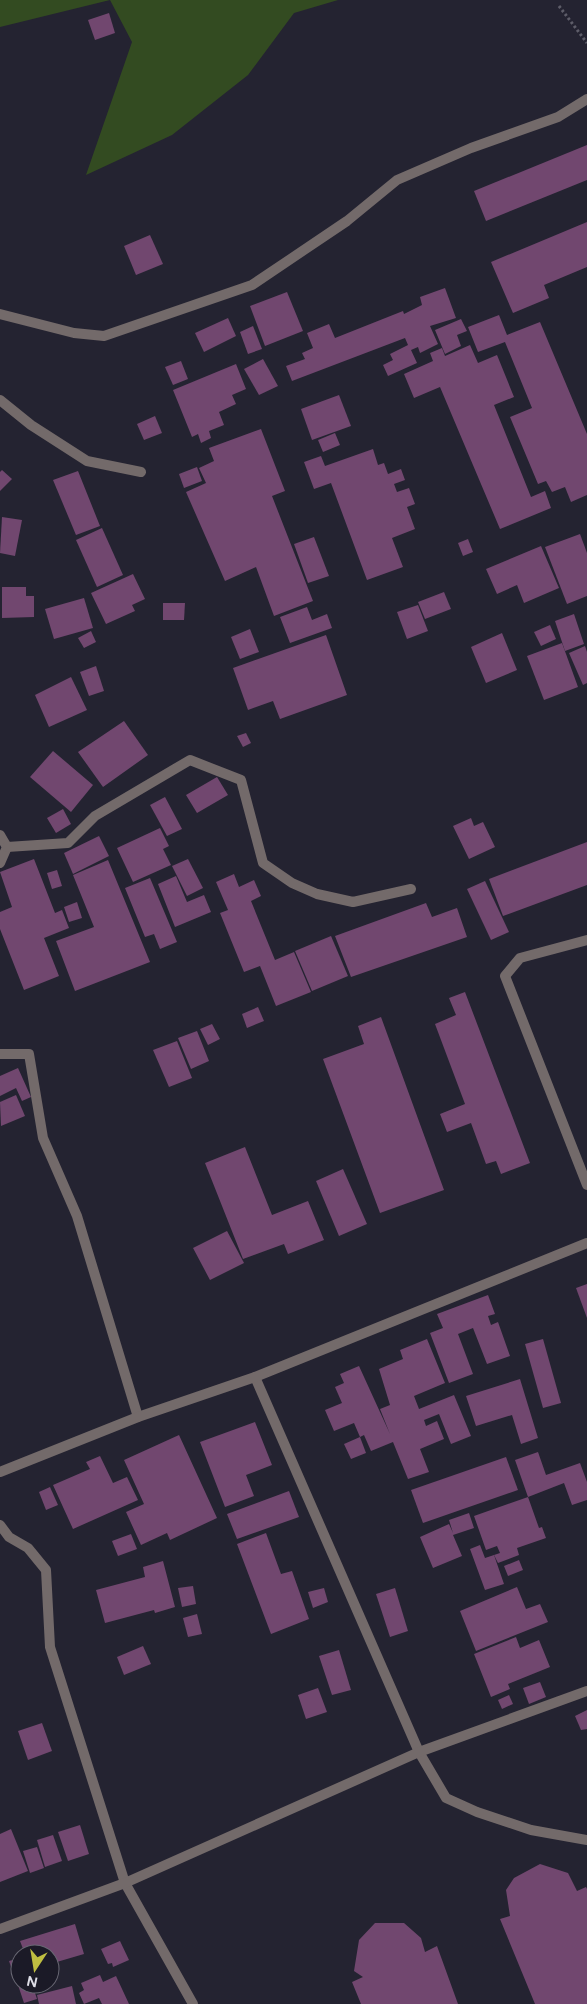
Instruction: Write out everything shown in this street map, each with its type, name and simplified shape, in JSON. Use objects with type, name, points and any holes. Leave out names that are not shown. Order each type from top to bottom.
[{"type":"street","points":[[0,314],[74,333],[104,336],[252,285],[347,221],[397,180],[471,148],[558,117],[587,99]]},
{"type":"street","points":[[0,400],[31,425],[87,461],[141,472]]},
{"type":"street","points":[[7,847],[68,843],[94,816],[190,760],[241,780],[263,863],[292,884],[317,894],[353,902],[411,889]]},
{"type":"street","points":[[0,835],[7,847]]},
{"type":"street","points":[[0,863],[7,847]]},
{"type":"street","points":[[587,940],[520,958],[506,976],[587,1185]]},
{"type":"street","points":[[0,1054],[29,1054],[43,1138],[77,1216],[138,1417]]},
{"type":"street","points":[[0,1472],[138,1417],[255,1377],[587,1243]]},
{"type":"street","points":[[255,1377],[419,1752],[446,1798],[477,1812],[531,1830],[587,1840]]},
{"type":"street","points":[[0,1525],[8,1537],[28,1548],[46,1570],[50,1647],[125,1883],[193,2004]]},
{"type":"street","points":[[0,1929],[125,1883],[419,1752],[587,1691]]},
{"type":"path","points":[[559,6],[587,43]]},
{"type":"green space","points":[[0,0],[110,0],[0,27]]},
{"type":"green space","points":[[110,0],[338,0],[294,13],[248,75],[172,135],[86,175],[132,42]]},
{"type":"building","points":[[109,13],[115,33],[95,40],[88,20]]},
{"type":"building","points":[[587,145],[587,180],[486,221],[474,191]]},
{"type":"building","points":[[587,222],[587,267],[544,285],[549,298],[513,313],[491,262]]},
{"type":"building","points":[[150,235],[163,264],[136,275],[124,246]]},
{"type":"building","points":[[445,288],[456,318],[430,326],[438,344],[420,353],[418,347],[411,350],[417,363],[388,376],[383,365],[393,360],[390,354],[408,345],[405,338],[292,381],[286,366],[305,359],[302,353],[313,348],[307,333],[329,324],[335,338],[403,311],[404,314],[422,305],[420,297]]},
{"type":"building","points":[[287,292],[303,331],[265,346],[250,306]]},
{"type":"building","points":[[499,315],[507,335],[540,322],[587,434],[587,495],[571,502],[565,487],[552,492],[546,481],[538,484],[510,417],[532,408],[505,342],[478,352],[468,327]]},
{"type":"building","points":[[228,318],[236,336],[204,352],[195,333]]},
{"type":"building","points":[[461,319],[467,331],[457,335],[461,346],[445,354],[435,330]]},
{"type":"building","points":[[253,326],[262,349],[248,354],[240,332]]},
{"type":"building","points":[[470,345],[478,363],[497,355],[514,397],[494,405],[531,497],[545,491],[551,508],[500,529],[440,387],[414,398],[404,374],[433,361],[430,353],[442,348],[445,356]]},
{"type":"building","points":[[263,359],[278,386],[259,395],[244,369]]},
{"type":"building","points":[[181,361],[188,379],[173,385],[165,367]]},
{"type":"building","points":[[236,364],[246,389],[232,395],[236,404],[219,412],[224,425],[209,431],[211,438],[201,443],[198,434],[192,437],[173,390]]},
{"type":"building","points":[[339,395],[351,426],[312,440],[301,409]]},
{"type":"building","points":[[155,416],[162,433],[144,440],[137,424]]},
{"type":"building","points":[[261,429],[285,491],[272,496],[313,601],[274,616],[256,567],[225,581],[186,492],[206,483],[199,468],[214,461],[209,448]]},
{"type":"building","points":[[335,433],[340,445],[323,452],[318,440]]},
{"type":"building","points":[[373,449],[378,465],[384,463],[388,474],[401,469],[405,480],[394,484],[397,492],[409,488],[415,504],[407,507],[415,529],[392,538],[403,567],[367,580],[331,483],[314,489],[304,462],[321,456],[325,466]]},
{"type":"building","points":[[197,467],[202,481],[184,488],[179,474]]},
{"type":"building","points":[[2,470],[12,479],[0,491],[0,472]]},
{"type":"building","points":[[78,471],[100,526],[76,535],[53,480]]},
{"type":"building","points":[[2,517],[22,520],[15,556],[0,553]]},
{"type":"building","points":[[102,528],[123,575],[97,587],[76,540]]},
{"type":"building","points":[[580,534],[587,553],[587,596],[567,604],[545,547]]},
{"type":"building","points":[[314,537],[329,576],[308,583],[294,544]]},
{"type":"building","points":[[468,539],[473,552],[463,556],[458,543]]},
{"type":"building","points":[[541,546],[559,588],[524,603],[517,585],[497,594],[486,569]]},
{"type":"building","points":[[133,574],[145,599],[132,605],[135,611],[106,624],[91,593]]},
{"type":"building","points":[[2,587],[26,587],[26,596],[34,596],[34,617],[2,618]]},
{"type":"building","points":[[444,592],[451,609],[425,619],[418,602]]},
{"type":"building","points":[[84,598],[93,628],[54,639],[45,609]]},
{"type":"building","points":[[163,603],[185,603],[184,620],[163,620]]},
{"type":"building","points":[[418,605],[428,631],[407,639],[397,612]]},
{"type":"building","points":[[307,607],[312,620],[327,614],[332,628],[290,643],[280,617]]},
{"type":"building","points":[[574,614],[584,644],[565,651],[555,621]]},
{"type":"building","points":[[550,625],[556,639],[541,646],[534,632]]},
{"type":"building","points":[[250,629],[259,652],[240,659],[231,637]]},
{"type":"building","points":[[91,631],[96,642],[84,648],[78,638]]},
{"type":"building","points":[[502,633],[517,670],[486,683],[471,647]]},
{"type":"building","points":[[326,635],[347,695],[280,719],[273,701],[248,710],[233,668]]},
{"type":"building","points":[[562,643],[578,687],[544,700],[527,656]]},
{"type":"building","points":[[585,646],[587,652],[587,683],[583,685],[569,653]]},
{"type":"building","points":[[96,666],[104,691],[89,696],[80,672]]},
{"type":"building","points":[[71,677],[87,710],[49,727],[35,695]]},
{"type":"building","points":[[124,721],[148,755],[103,787],[78,752]]},
{"type":"building","points":[[246,733],[251,743],[243,747],[237,736]]},
{"type":"building","points":[[53,751],[93,785],[71,812],[30,777]]},
{"type":"building","points":[[217,777],[228,795],[197,813],[186,795]]},
{"type":"building","points":[[165,797],[182,829],[167,836],[150,805]]},
{"type":"building","points":[[63,809],[71,824],[56,833],[47,818]]},
{"type":"building","points":[[471,818],[474,826],[483,822],[495,847],[469,859],[453,826]]},
{"type":"building","points":[[160,828],[169,846],[163,849],[171,865],[133,882],[117,848]]},
{"type":"building","points":[[99,836],[109,856],[73,874],[64,853]]},
{"type":"building","points":[[587,842],[587,885],[503,916],[489,879]]},
{"type":"building","points":[[34,859],[55,913],[62,910],[69,928],[44,938],[59,976],[24,990],[0,929],[0,912],[12,907],[0,872]]},
{"type":"building","points":[[188,859],[203,888],[187,896],[172,866]]},
{"type":"building","points":[[108,860],[150,962],[75,991],[56,941],[94,927],[73,875]]},
{"type":"building","points":[[57,870],[62,886],[52,889],[47,873]]},
{"type":"building","points":[[234,874],[239,887],[254,880],[261,896],[251,901],[275,960],[294,952],[311,992],[276,1006],[260,966],[244,972],[220,913],[228,910],[216,882]]},
{"type":"building","points":[[176,876],[187,902],[204,895],[211,912],[175,927],[158,884]]},
{"type":"building","points":[[150,878],[177,942],[160,949],[154,934],[145,937],[125,888]]},
{"type":"building","points":[[485,881],[509,932],[491,940],[467,889]]},
{"type":"building","points":[[77,902],[82,918],[69,922],[64,907]]},
{"type":"building","points":[[426,903],[432,917],[457,908],[467,937],[351,977],[335,936]]},
{"type":"building","points":[[331,936],[348,976],[312,991],[295,951]]},
{"type":"building","points":[[465,992],[530,1163],[501,1174],[496,1161],[486,1164],[471,1123],[447,1132],[440,1114],[465,1104],[435,1024],[456,1015],[449,998]]},
{"type":"building","points":[[258,1007],[264,1021],[247,1028],[242,1014]]},
{"type":"building","points":[[381,1017],[444,1190],[380,1213],[323,1059],[364,1044],[358,1026]]},
{"type":"building","points":[[212,1024],[220,1039],[208,1045],[200,1029]]},
{"type":"building","points":[[197,1031],[209,1061],[191,1069],[178,1038]]},
{"type":"building","points":[[177,1041],[192,1078],[169,1087],[153,1050]]},
{"type":"building","points":[[18,1068],[31,1097],[22,1101],[16,1088],[0,1096],[0,1076]]},
{"type":"building","points":[[16,1095],[25,1116],[1,1126],[0,1102]]},
{"type":"building","points":[[245,1147],[272,1215],[308,1201],[324,1240],[288,1254],[284,1244],[243,1259],[205,1163]]},
{"type":"building","points":[[343,1169],[367,1224],[339,1236],[316,1181]]},
{"type":"building","points":[[227,1231],[244,1263],[210,1280],[193,1248]]},
{"type":"building","points":[[587,1284],[587,1318],[576,1288]]},
{"type":"building","points":[[488,1295],[495,1314],[488,1316],[491,1325],[498,1322],[510,1356],[487,1364],[473,1328],[458,1334],[473,1374],[449,1383],[430,1333],[443,1328],[437,1314]]},
{"type":"building","points":[[427,1339],[445,1383],[414,1396],[419,1409],[454,1395],[471,1436],[451,1444],[439,1414],[424,1420],[426,1426],[437,1421],[444,1439],[420,1449],[429,1472],[408,1479],[393,1442],[371,1451],[364,1435],[360,1437],[354,1423],[334,1431],[325,1410],[342,1403],[335,1387],[344,1383],[340,1374],[359,1366],[390,1434],[380,1409],[390,1405],[379,1369],[403,1359],[400,1350]]},
{"type":"building","points":[[543,1339],[561,1403],[543,1408],[525,1344]]},
{"type":"building","points":[[520,1379],[538,1438],[521,1444],[512,1415],[476,1426],[466,1396]]},
{"type":"building","points":[[255,1422],[272,1465],[246,1475],[254,1496],[225,1507],[200,1442]]},
{"type":"building","points":[[179,1435],[217,1518],[170,1540],[167,1533],[141,1545],[126,1512],[144,1504],[124,1460]]},
{"type":"building","points":[[360,1437],[366,1453],[351,1459],[344,1444]]},
{"type":"building","points":[[538,1452],[546,1475],[580,1463],[587,1482],[587,1500],[572,1505],[564,1483],[528,1497],[515,1460]]},
{"type":"building","points":[[100,1456],[113,1483],[127,1477],[138,1500],[73,1529],[53,1485],[90,1469],[86,1462]]},
{"type":"building","points":[[506,1457],[518,1490],[423,1523],[411,1490]]},
{"type":"building","points":[[50,1487],[58,1505],[46,1510],[39,1492]]},
{"type":"building","points":[[289,1491],[299,1517],[237,1539],[227,1514]]},
{"type":"building","points":[[528,1497],[539,1528],[542,1527],[546,1538],[517,1548],[519,1555],[498,1563],[494,1555],[500,1553],[497,1546],[486,1550],[474,1516]]},
{"type":"building","points":[[469,1513],[474,1528],[453,1535],[462,1556],[433,1568],[420,1537],[449,1524],[453,1533],[449,1520]]},
{"type":"building","points":[[266,1533],[281,1574],[292,1571],[309,1619],[271,1634],[237,1544]]},
{"type":"building","points":[[131,1534],[137,1549],[118,1556],[112,1541]]},
{"type":"building","points":[[480,1545],[485,1558],[494,1555],[504,1584],[485,1590],[470,1549]]},
{"type":"building","points":[[519,1560],[523,1570],[508,1576],[504,1566]]},
{"type":"building","points":[[163,1561],[175,1607],[155,1613],[154,1610],[105,1623],[96,1590],[145,1577],[143,1567]]},
{"type":"building","points":[[193,1586],[196,1604],[182,1607],[178,1588]]},
{"type":"building","points":[[517,1587],[526,1609],[540,1604],[548,1622],[476,1651],[460,1611]]},
{"type":"building","points":[[324,1588],[328,1602],[313,1608],[308,1592]]},
{"type":"building","points":[[395,1588],[408,1631],[390,1637],[376,1594]]},
{"type":"building","points":[[197,1614],[202,1634],[188,1637],[183,1618]]},
{"type":"building","points":[[516,1637],[520,1648],[539,1640],[550,1667],[508,1684],[510,1689],[491,1697],[474,1654]]},
{"type":"building","points":[[143,1646],[151,1664],[124,1675],[117,1657]]},
{"type":"building","points":[[339,1650],[351,1690],[332,1695],[319,1656]]},
{"type":"building","points":[[540,1682],[546,1697],[529,1704],[523,1688]]},
{"type":"building","points":[[318,1688],[327,1712],[306,1719],[298,1695]]},
{"type":"building","points":[[509,1695],[513,1704],[502,1709],[498,1700]]},
{"type":"building","points":[[587,1710],[587,1729],[581,1730],[575,1716]]},
{"type":"building","points":[[42,1723],[52,1751],[28,1760],[18,1731]]},
{"type":"building","points":[[80,1825],[89,1854],[68,1861],[58,1832]]},
{"type":"building","points":[[11,1829],[28,1871],[0,1882],[0,1834]]},
{"type":"building","points":[[53,1835],[62,1861],[45,1867],[37,1840]]},
{"type":"building","points":[[37,1847],[44,1868],[30,1873],[23,1851]]},
{"type":"building","points":[[540,1864],[568,1873],[577,1891],[586,1887],[587,1889],[587,2004],[535,2004],[500,1919],[510,1916],[506,1890],[514,1878]]},
{"type":"building","points":[[375,1923],[404,1923],[421,1938],[425,1952],[437,1946],[458,2004],[361,2004],[352,1982],[363,1977],[354,1971],[359,1940]]},
{"type":"building","points":[[75,1924],[84,1954],[60,1961],[60,1944],[21,1944],[20,1941]]},
{"type":"building","points":[[120,1941],[129,1960],[113,1967],[112,1963],[108,1964],[101,1949]]},
{"type":"building","points":[[100,1975],[103,1982],[116,1976],[129,2004],[102,2004],[99,1998],[84,2004],[79,1993],[84,1990],[81,1983]]},
{"type":"building","points":[[72,1986],[76,2004],[39,2004],[37,1995],[60,1994],[60,1989]]},
{"type":"building","points":[[21,1994],[35,1994],[37,1999],[24,2003]]}]
